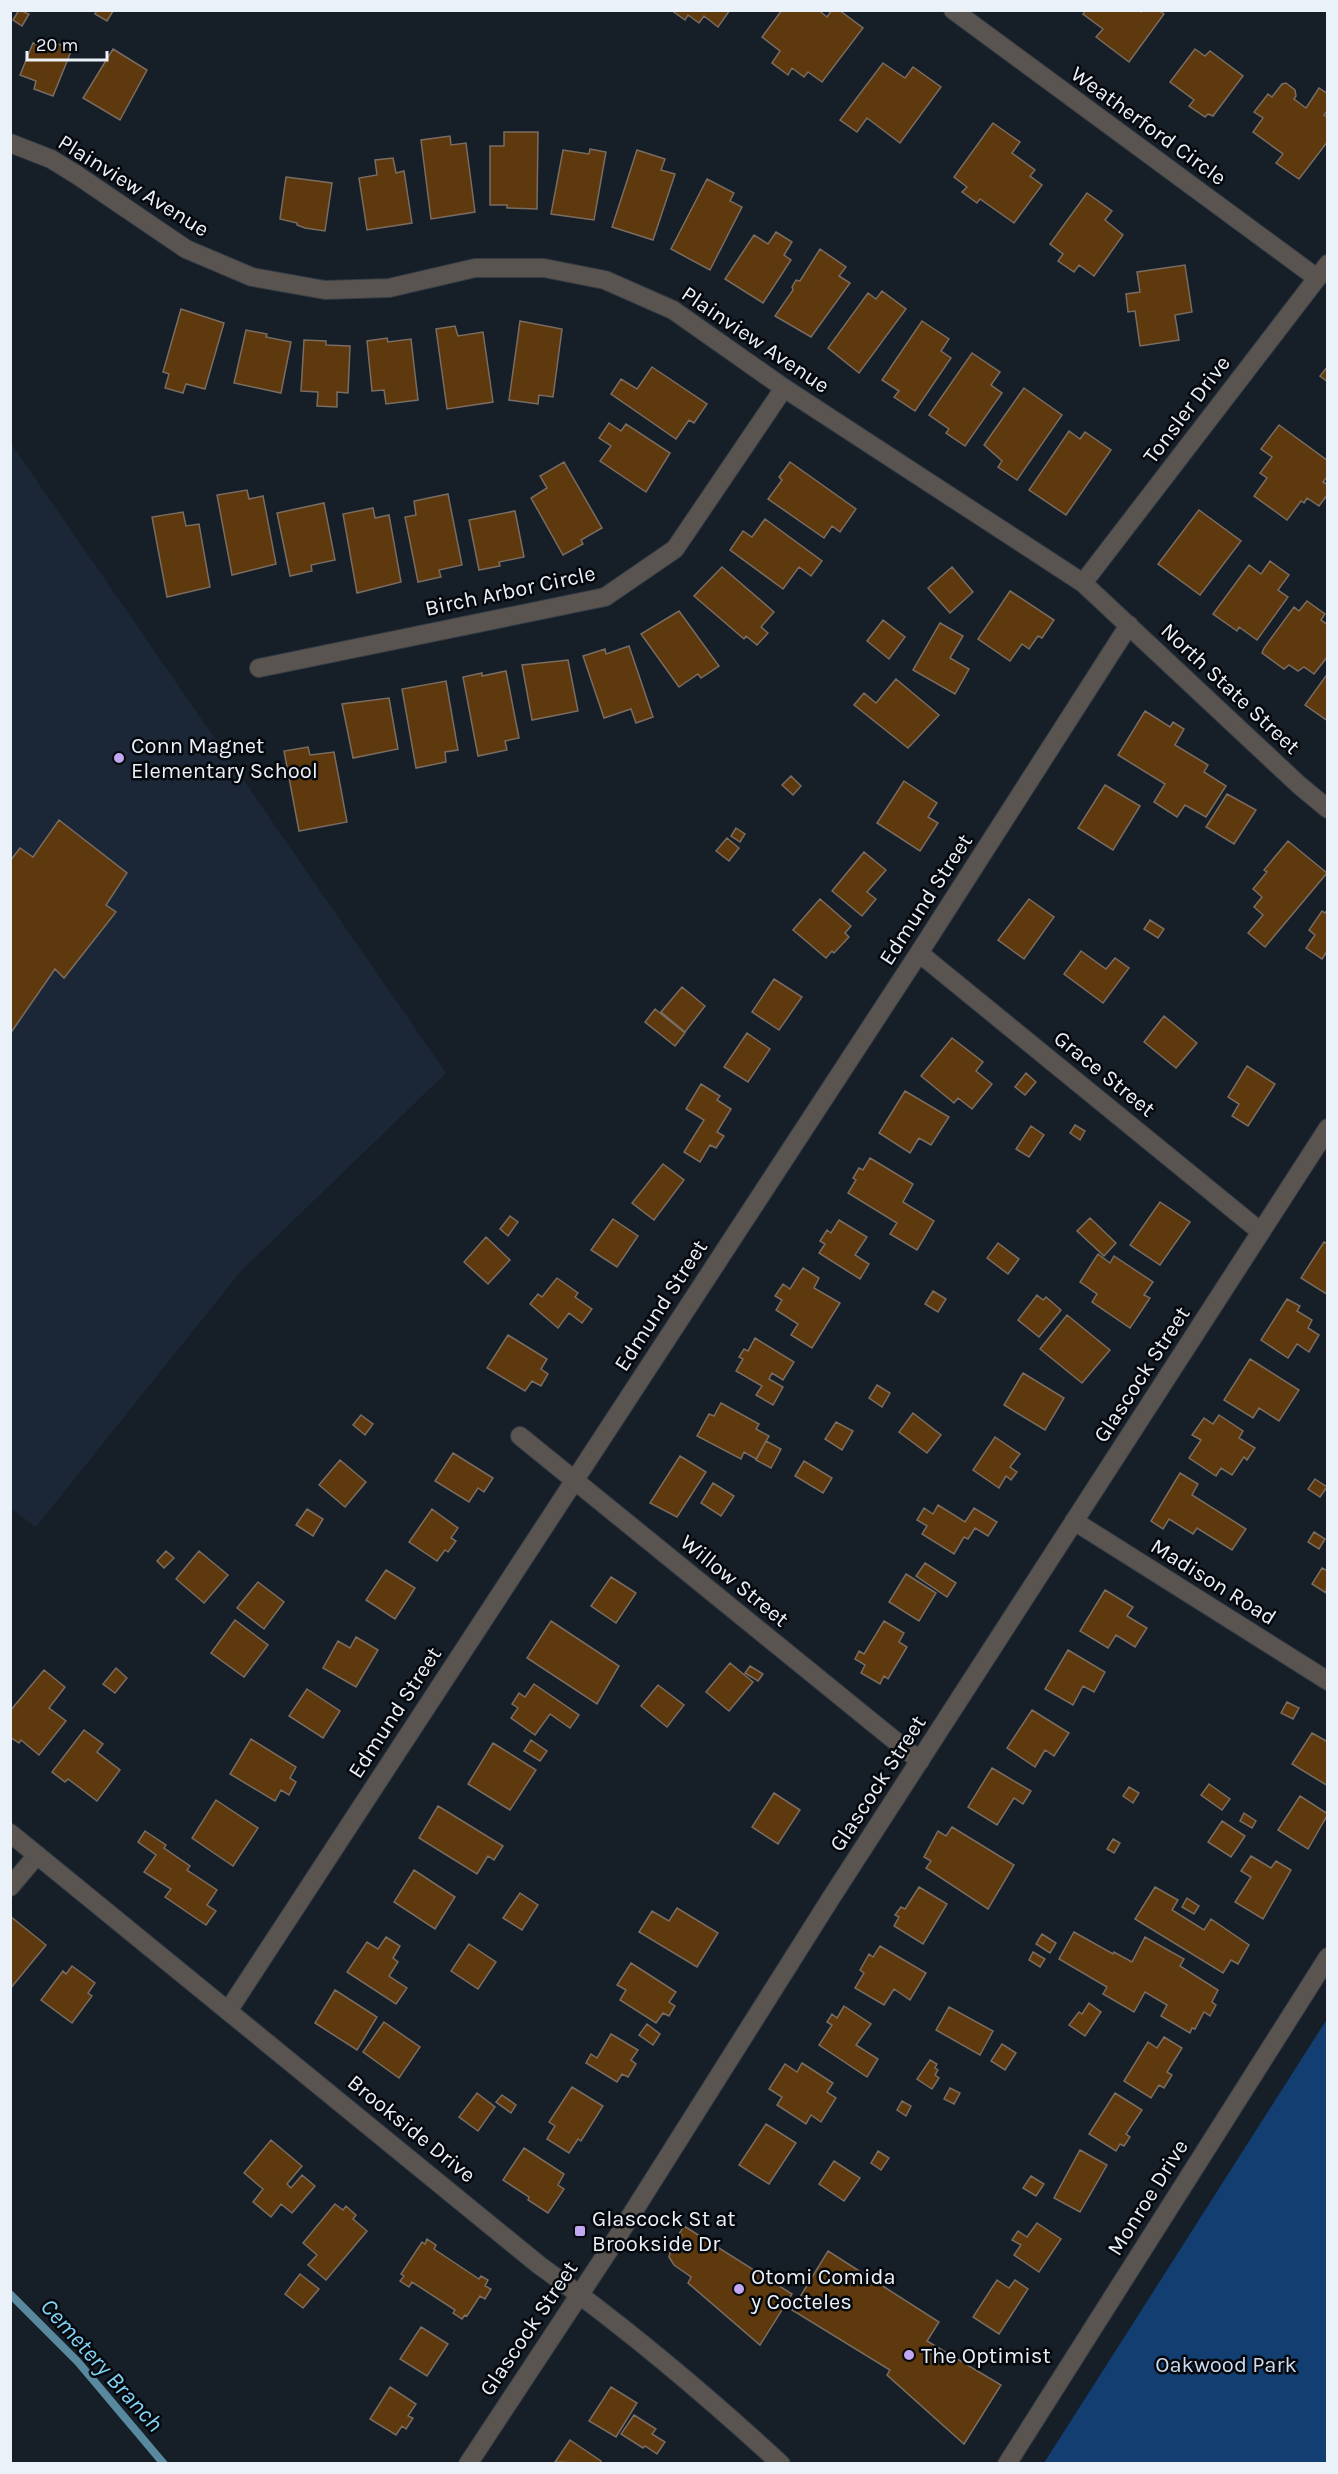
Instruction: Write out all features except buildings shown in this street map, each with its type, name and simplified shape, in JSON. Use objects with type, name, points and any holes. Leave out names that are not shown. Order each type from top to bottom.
[{"type":"street","name":"Weatherford Circle","points":[[953,10],[1322,271]]},
{"type":"street","name":"Plainview Avenue","points":[[10,143],[51,159],[186,249],[252,277],[325,290],[390,288],[475,268],[544,268],[605,280],[674,310],[755,365],[784,388],[1083,583],[1129,625]]},
{"type":"street","name":"Tonsler Drive","points":[[1083,583],[1322,271]]},
{"type":"street","name":"Birch Arbor Circle","points":[[259,668],[604,597],[675,549],[784,388]]},
{"type":"street","name":"North State Street","points":[[1129,625],[1299,785],[1328,809]]},
{"type":"street","name":"Edmund Street","points":[[228,2011],[920,952],[1129,625]]},
{"type":"street","name":"Grace Street","points":[[920,952],[1261,1232]]},
{"type":"street","name":"Glascock Street","points":[[468,2463],[611,2247],[920,1761],[1328,1128]]},
{"type":"street","name":"Willow Street","points":[[520,1436],[920,1761]]},
{"type":"street","name":"Madison Road","points":[[1074,1521],[1328,1681]]},
{"type":"street","name":"Brookside Drive","points":[[10,1833],[539,2265],[579,2293],[735,2421],[781,2463]]},
{"type":"street","points":[[10,1887],[37,1855]]},
{"type":"street","name":"Monroe Drive","points":[[1007,2463],[1328,1957]]},
{"type":"shaded area","name":"Conn Magnet Elementary School","points":[[10,442],[446,1073],[241,1271],[36,1527],[10,1508]]},
{"type":"green space","name":"Oakwood Park","points":[[1327,2019],[1327,2463],[1044,2463]]},
{"type":"waterway","name":"Cemetery Branch","points":[[10,2294],[78,2362],[164,2464]]},
{"type":"place","name":"Conn Magnet Elementary School","points":[[119,758]]},
{"type":"place","name":"Glascock St at Brookside Dr","points":[[580,2231]]},
{"type":"place","name":"Otomi Comida y Cocteles","points":[[739,2289]]},
{"type":"place","name":"The Optimist","points":[[909,2355]]}]
